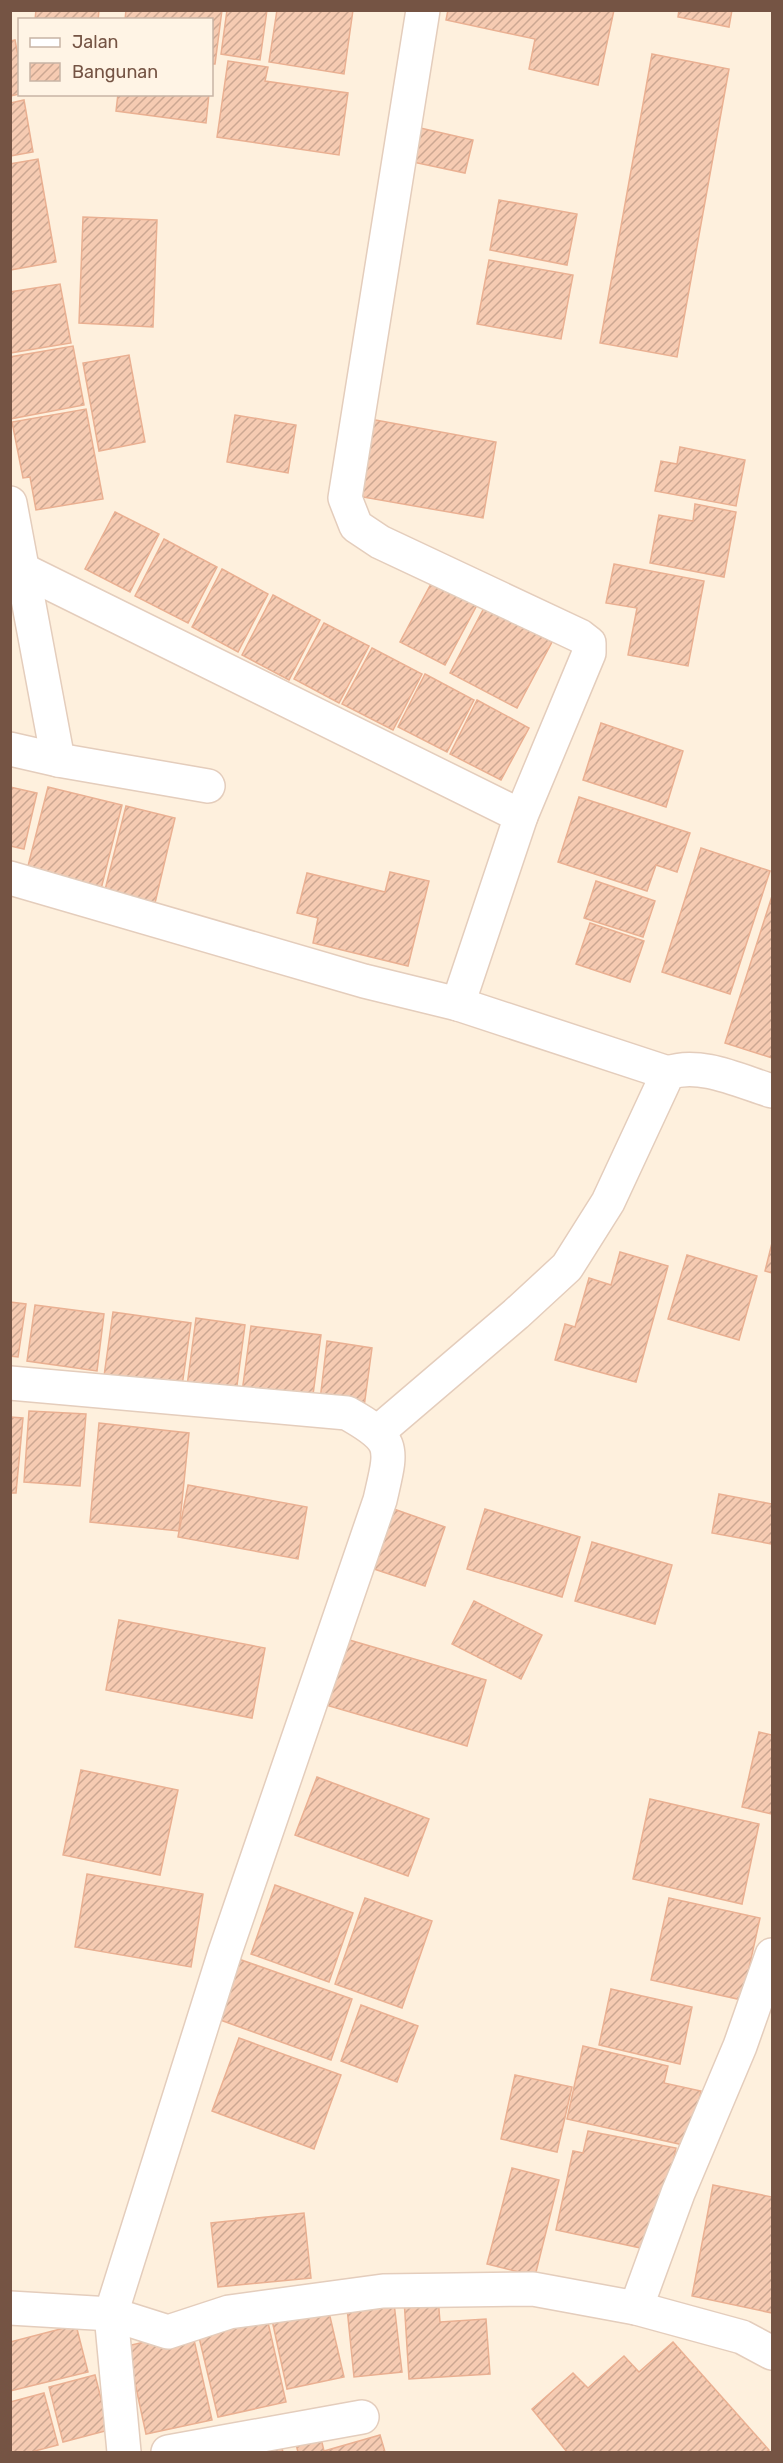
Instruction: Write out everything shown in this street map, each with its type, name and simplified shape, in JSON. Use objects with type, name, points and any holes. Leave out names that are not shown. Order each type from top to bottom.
[{"type":"street","points":[[423,10],[345,498],[356,526],[380,542],[580,636],[589,643],[589,653],[521,816],[458,1004]]},
{"type":"street","points":[[10,502],[58,760]]},
{"type":"street","points":[[21,569],[521,816]]},
{"type":"street","points":[[10,749],[58,760],[208,786]]},
{"type":"street","points":[[10,878],[364,981],[458,1004],[668,1072],[680,1068],[705,1071],[772,1091]]},
{"type":"street","points":[[379,1431],[516,1314],[567,1267],[609,1202],[668,1072]]},
{"type":"street","points":[[10,1383],[347,1413],[379,1431],[390,1456],[380,1500],[225,1952],[111,2314],[124,2452]]},
{"type":"street","points":[[636,2308],[669,2226],[678,2193],[740,2046],[772,1955]]},
{"type":"street","points":[[10,2308],[111,2314],[168,2332],[229,2312],[383,2291],[533,2289],[636,2308],[742,2337],[772,2353]]},
{"type":"street","points":[[168,2452],[362,2417]]},
{"type":"building","points":[[36,10],[99,10],[98,18],[35,18]]},
{"type":"building","points":[[126,10],[222,10],[215,64],[213,64],[213,18],[125,18]]},
{"type":"building","points":[[227,10],[267,10],[260,60],[221,54]]},
{"type":"building","points":[[277,10],[353,10],[344,74],[269,62]]},
{"type":"building","points":[[448,10],[614,10],[598,85],[529,69],[535,39],[446,20]]},
{"type":"building","points":[[679,10],[732,10],[729,27],[678,17]]},
{"type":"building","points":[[15,40],[18,56],[18,94],[10,96],[10,41]]},
{"type":"building","points":[[652,54],[729,69],[677,357],[600,343]]},
{"type":"building","points":[[228,61],[268,67],[265,81],[348,93],[339,155],[217,137]]},
{"type":"building","points":[[118,96],[209,96],[206,123],[116,111]]},
{"type":"building","points":[[24,100],[33,152],[10,156],[10,103]]},
{"type":"building","points":[[416,127],[473,140],[465,173],[408,161]]},
{"type":"building","points":[[38,159],[56,262],[10,270],[10,164]]},
{"type":"building","points":[[499,200],[577,214],[567,265],[490,250]]},
{"type":"building","points":[[83,217],[157,220],[153,327],[79,323]]},
{"type":"building","points":[[489,260],[573,275],[561,339],[477,324]]},
{"type":"building","points":[[60,284],[71,343],[10,353],[10,292]]},
{"type":"building","points":[[73,346],[84,405],[10,419],[10,357]]},
{"type":"building","points":[[129,355],[145,442],[99,451],[83,363]]},
{"type":"building","points":[[86,409],[103,499],[36,510],[30,477],[23,478],[12,422]]},
{"type":"building","points":[[235,415],[296,425],[288,473],[227,462]]},
{"type":"building","points":[[370,419],[496,442],[483,518],[357,496]]},
{"type":"building","points":[[680,447],[745,460],[736,506],[655,491],[661,461],[677,464]]},
{"type":"building","points":[[695,504],[736,512],[724,577],[650,563],[659,515],[693,521]]},
{"type":"building","points":[[115,512],[159,534],[130,592],[85,569]]},
{"type":"building","points":[[164,539],[217,567],[188,623],[135,596]]},
{"type":"building","points":[[614,564],[704,581],[688,666],[628,655],[637,608],[606,603]]},
{"type":"building","points":[[222,569],[268,594],[238,652],[192,627]]},
{"type":"building","points":[[432,582],[477,605],[445,665],[400,642]]},
{"type":"building","points":[[273,595],[320,620],[289,680],[242,655]]},
{"type":"building","points":[[485,606],[552,642],[517,708],[450,673]]},
{"type":"building","points":[[324,623],[369,646],[339,703],[294,679]]},
{"type":"building","points":[[372,648],[422,674],[393,730],[342,704]]},
{"type":"building","points":[[425,674],[474,700],[447,752],[398,727]]},
{"type":"building","points":[[477,700],[529,728],[501,780],[450,754]]},
{"type":"building","points":[[601,723],[683,751],[666,807],[583,780]]},
{"type":"building","points":[[10,787],[37,793],[24,849],[10,846]]},
{"type":"building","points":[[48,787],[122,805],[101,889],[27,870]]},
{"type":"building","points":[[579,797],[690,833],[677,872],[656,865],[647,891],[558,862]]},
{"type":"building","points":[[126,806],[175,818],[155,903],[105,890]]},
{"type":"building","points":[[701,848],[770,871],[730,994],[662,972]]},
{"type":"building","points":[[390,872],[429,881],[408,966],[313,943],[318,918],[297,913],[307,873],[385,892]]},
{"type":"building","points":[[596,881],[655,901],[643,937],[584,918]]},
{"type":"building","points":[[772,896],[772,1058],[725,1043]]},
{"type":"building","points":[[590,923],[644,941],[630,982],[576,964]]},
{"type":"building","points":[[772,1243],[772,1273],[765,1271]]},
{"type":"building","points":[[620,1252],[668,1266],[636,1382],[555,1360],[565,1324],[575,1327],[589,1278],[611,1285]]},
{"type":"building","points":[[687,1255],[757,1276],[739,1340],[668,1319]]},
{"type":"building","points":[[10,1302],[26,1304],[18,1357],[10,1356]]},
{"type":"building","points":[[35,1305],[104,1314],[97,1371],[27,1361]]},
{"type":"building","points":[[113,1312],[191,1323],[182,1386],[104,1376]]},
{"type":"building","points":[[196,1318],[245,1325],[236,1393],[187,1386]]},
{"type":"building","points":[[251,1326],[321,1335],[312,1402],[242,1392]]},
{"type":"building","points":[[327,1341],[372,1348],[364,1407],[320,1400]]},
{"type":"building","points":[[29,1411],[86,1414],[80,1486],[24,1482]]},
{"type":"building","points":[[10,1417],[23,1418],[16,1493],[10,1493]]},
{"type":"building","points":[[99,1423],[189,1433],[179,1531],[90,1522]]},
{"type":"building","points":[[188,1485],[307,1507],[298,1559],[178,1537]]},
{"type":"building","points":[[719,1494],[772,1504],[772,1544],[712,1533]]},
{"type":"building","points":[[391,1508],[445,1527],[425,1586],[371,1568]]},
{"type":"building","points":[[485,1509],[580,1537],[562,1597],[467,1569]]},
{"type":"building","points":[[592,1542],[672,1565],[655,1624],[575,1601]]},
{"type":"building","points":[[474,1601],[542,1635],[521,1679],[452,1644]]},
{"type":"building","points":[[119,1620],[265,1648],[252,1718],[106,1690]]},
{"type":"building","points":[[346,1639],[486,1680],[467,1746],[326,1705]]},
{"type":"building","points":[[759,1732],[772,1735],[772,1814],[742,1807]]},
{"type":"building","points":[[81,1770],[178,1790],[160,1875],[63,1855]]},
{"type":"building","points":[[317,1777],[429,1819],[408,1876],[295,1835]]},
{"type":"building","points":[[650,1799],[759,1824],[742,1904],[633,1879]]},
{"type":"building","points":[[87,1874],[203,1894],[191,1967],[75,1947]]},
{"type":"building","points":[[275,1885],[353,1913],[329,1982],[251,1954]]},
{"type":"building","points":[[365,1898],[432,1921],[402,2008],[335,1984]]},
{"type":"building","points":[[669,1898],[760,1918],[742,2000],[651,1980]]},
{"type":"building","points":[[233,1957],[352,1999],[331,2060],[212,2017]]},
{"type":"building","points":[[611,1989],[692,2007],[680,2064],[599,2045]]},
{"type":"building","points":[[361,2005],[418,2026],[397,2082],[341,2061]]},
{"type":"building","points":[[239,2038],[341,2075],[314,2149],[212,2111]]},
{"type":"building","points":[[583,2046],[668,2066],[664,2083],[701,2091],[688,2146],[567,2119]]},
{"type":"building","points":[[515,2075],[572,2087],[557,2152],[501,2139]]},
{"type":"building","points":[[588,2131],[676,2148],[655,2251],[556,2230],[573,2151],[583,2153]]},
{"type":"building","points":[[512,2168],[559,2180],[535,2276],[487,2264]]},
{"type":"building","points":[[713,2185],[772,2197],[772,2313],[692,2296]]},
{"type":"building","points":[[304,2213],[311,2278],[218,2287],[211,2223]]},
{"type":"building","points":[[438,2297],[440,2322],[486,2319],[490,2374],[409,2379],[404,2299]]},
{"type":"building","points":[[394,2303],[402,2372],[354,2377],[347,2308]]},
{"type":"building","points":[[328,2308],[344,2377],[287,2389],[272,2320]]},
{"type":"building","points":[[267,2318],[286,2402],[218,2417],[198,2333]]},
{"type":"building","points":[[76,2325],[88,2372],[10,2391],[10,2342]]},
{"type":"building","points":[[192,2331],[212,2420],[146,2434],[127,2346]]},
{"type":"building","points":[[673,2342],[769,2450],[766,2452],[567,2452],[532,2409],[573,2373],[588,2388],[624,2356],[639,2372]]},
{"type":"building","points":[[95,2375],[109,2430],[63,2442],[49,2387]]},
{"type":"building","points":[[44,2393],[58,2445],[31,2452],[10,2452],[10,2402]]},
{"type":"building","points":[[319,2430],[324,2451],[380,2435],[385,2452],[298,2452],[294,2437]]},
{"type":"building","points":[[280,2442],[283,2452],[242,2452]]}]
